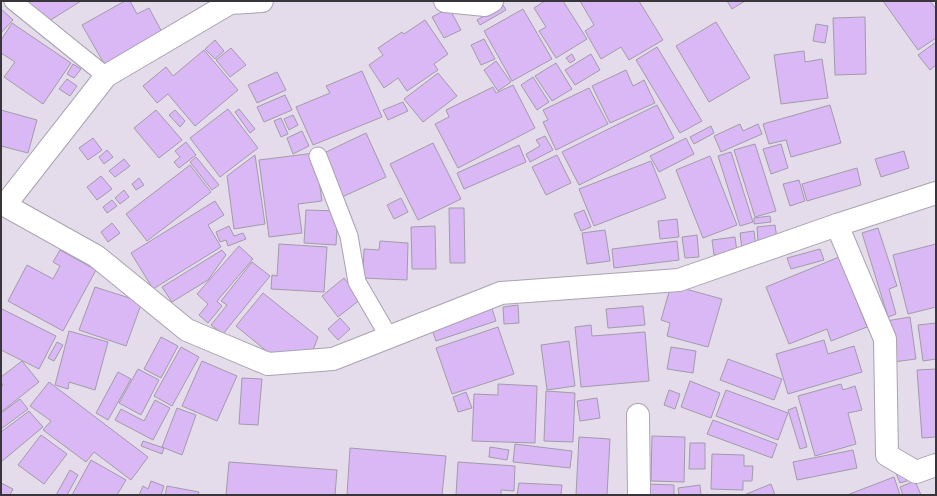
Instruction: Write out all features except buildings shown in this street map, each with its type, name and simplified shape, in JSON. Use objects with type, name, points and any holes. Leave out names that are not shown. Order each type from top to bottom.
[{"type":"street","points":[[262,1],[230,3],[106,76],[3,204],[96,256],[187,330],[268,364],[333,359],[501,293],[679,280],[837,225],[936,193]]},
{"type":"street","points":[[445,1],[485,5],[492,1]]},
{"type":"street","points":[[837,225],[885,339],[887,455],[916,472],[936,465]]},
{"type":"street","points":[[638,415],[639,495]]},
{"type":"lane","points":[[14,1],[106,76]]},
{"type":"lane","points":[[318,156],[349,236],[357,282],[389,337]]}]
